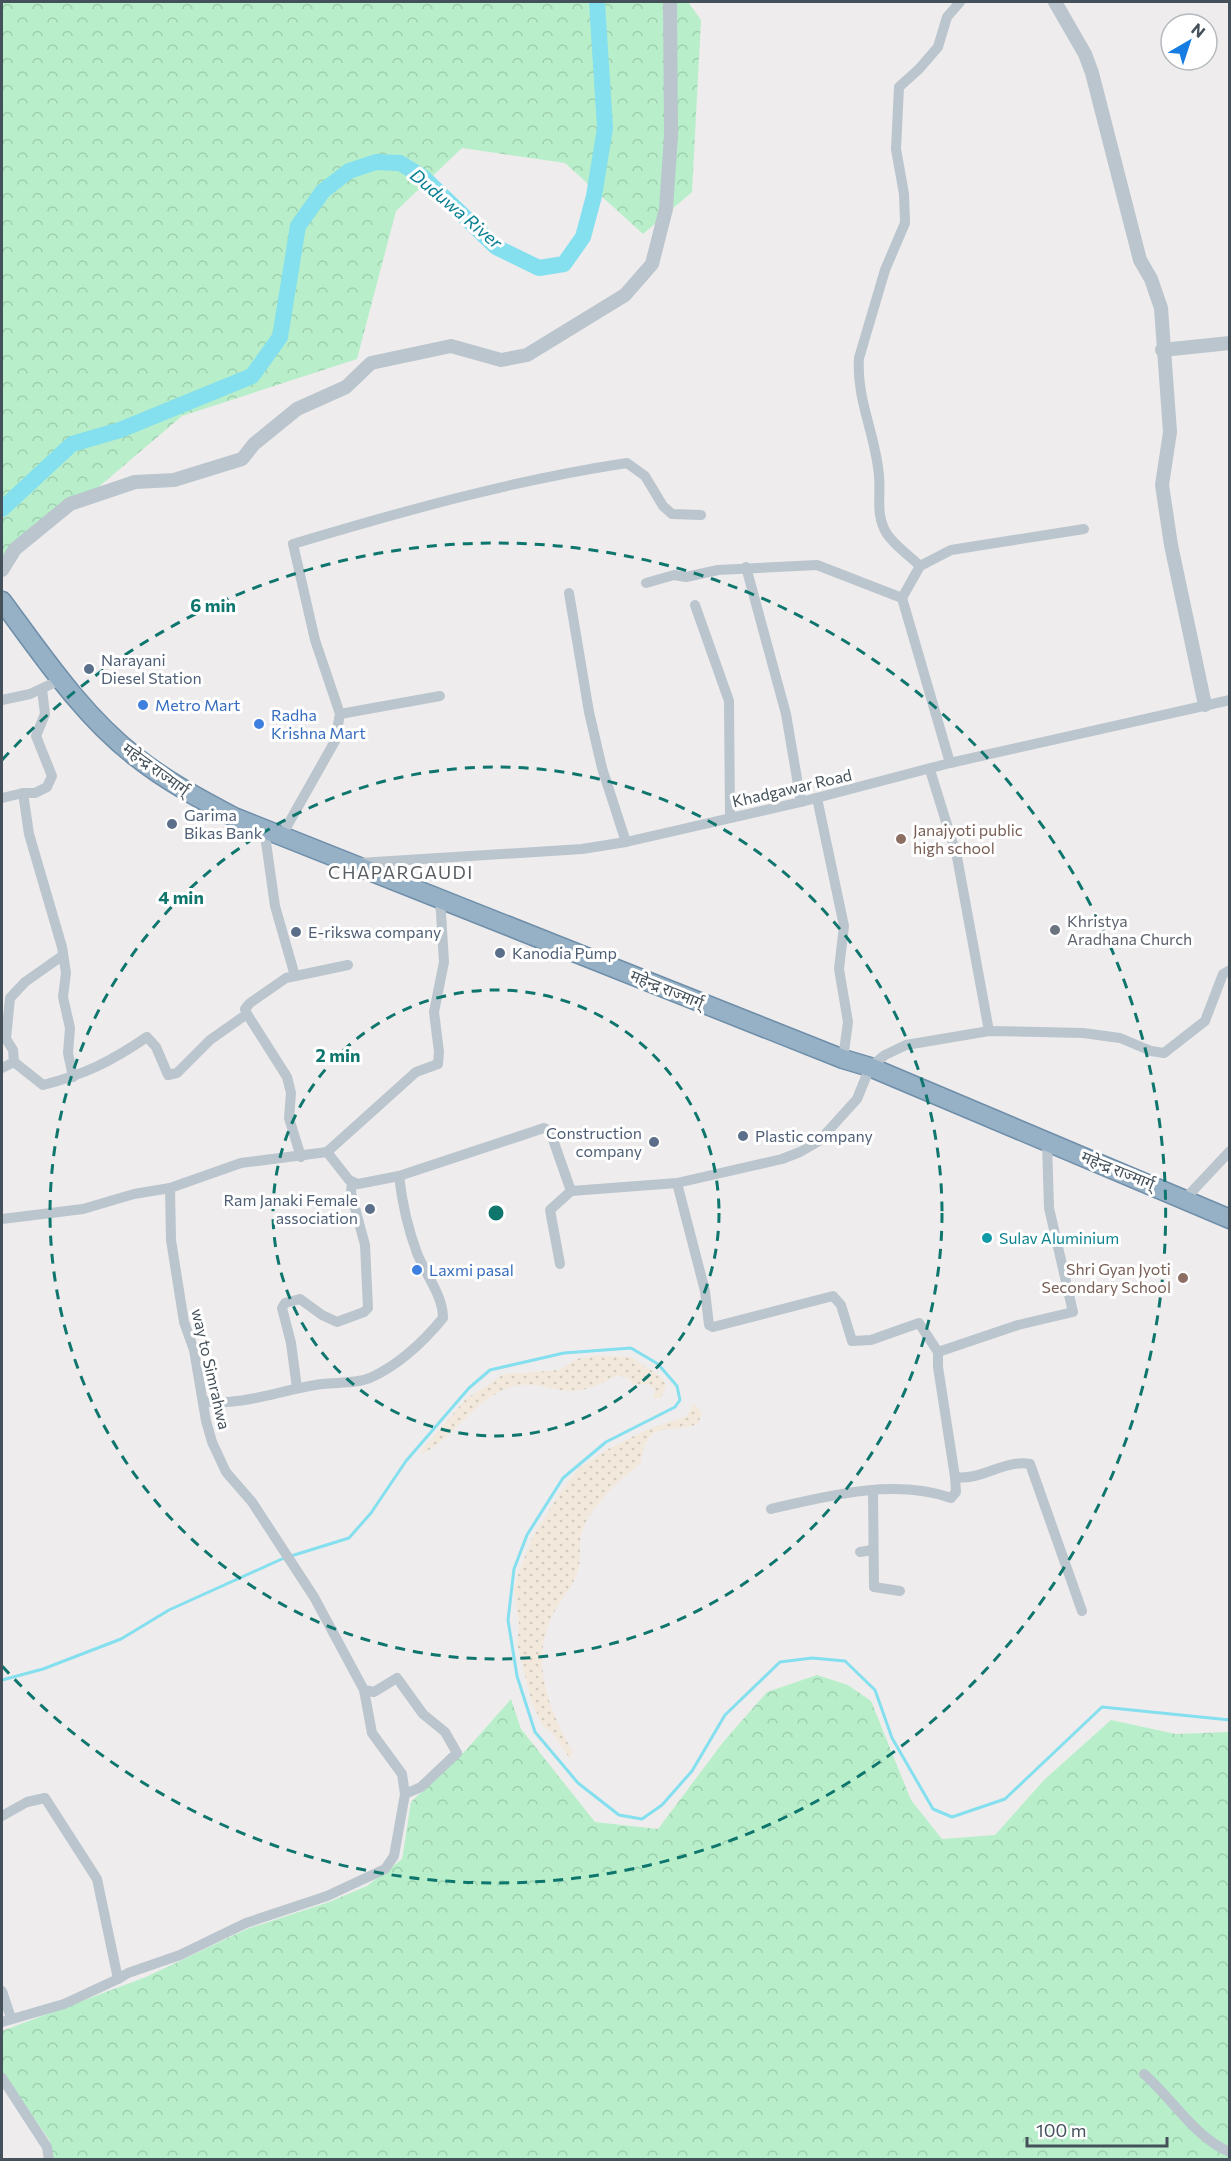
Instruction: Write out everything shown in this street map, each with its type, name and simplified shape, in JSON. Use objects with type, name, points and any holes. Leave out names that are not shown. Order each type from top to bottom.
[{"type":"highway","name":"महेन्द्र राज्मार्ग्","points":[[2,601],[60,680],[135,757],[196,797],[264,828],[843,1059],[870,1067],[1185,1198],[1230,1219]]},
{"type":"street","points":[[2,570],[15,549],[70,504],[135,482],[174,480],[242,459],[254,444],[297,409],[346,387],[371,363],[451,346],[501,360],[527,355],[625,295],[652,264],[666,209],[671,136],[670,2]]},
{"type":"street","points":[[920,566],[887,534],[878,509],[879,476],[860,391],[858,372],[859,358],[885,270],[905,223],[904,194],[896,148],[899,87],[938,47],[947,17],[960,2]]},
{"type":"street","points":[[1055,2],[1085,54],[1092,74],[1140,260],[1151,279],[1161,308],[1162,350],[1170,432],[1162,485],[1171,545],[1205,705]]},
{"type":"street","points":[[1162,350],[1230,343]]},
{"type":"street","points":[[282,835],[335,741],[340,714],[315,640],[293,544],[460,497],[585,469],[627,463],[645,476],[663,506],[672,514],[701,515]]},
{"type":"street","points":[[950,763],[902,598],[920,566],[951,550],[1084,529]]},
{"type":"street","points":[[646,584],[674,575],[686,577],[746,567],[817,565],[902,598]]},
{"type":"street","points":[[746,567],[786,714],[801,802]]},
{"type":"street","points":[[569,593],[589,712],[602,768],[626,842]]},
{"type":"street","points":[[695,605],[729,701],[730,818]]},
{"type":"street","points":[[2,700],[42,689],[60,680]]},
{"type":"street","points":[[2,798],[35,793],[48,787],[52,776],[36,736],[45,714],[42,689]]},
{"type":"street","points":[[340,714],[440,696]]},
{"type":"street","name":"Khadgawar Road","points":[[355,864],[582,849],[626,842],[801,802],[950,763],[1230,700]]},
{"type":"street","points":[[930,770],[957,857],[989,1031]]},
{"type":"street","points":[[23,793],[29,834],[62,947],[66,973],[63,998],[70,1028],[68,1053],[73,1077]]},
{"type":"street","points":[[816,798],[844,926],[840,969],[848,1022],[843,1059]]},
{"type":"street","points":[[264,828],[275,906],[295,976]]},
{"type":"street","points":[[2,1218],[83,1209],[134,1194],[170,1188],[241,1163],[327,1152],[416,1072],[438,1064],[440,1052],[434,1012],[444,962],[440,897]]},
{"type":"street","points":[[62,956],[32,977],[10,998],[6,1039],[13,1050],[14,1062],[43,1085],[73,1077],[109,1063],[147,1037],[156,1047],[168,1075],[177,1072],[210,1040],[247,1014]]},
{"type":"street","points":[[301,1157],[289,1118],[291,1093],[287,1077],[245,1009],[249,1003],[286,978],[348,964]]},
{"type":"street","points":[[560,1264],[550,1210],[572,1191],[677,1183],[782,1159],[819,1141],[857,1099],[870,1067],[885,1055],[906,1046],[989,1031],[1083,1033],[1120,1038],[1151,1051],[1164,1053],[1205,1021],[1223,974],[1230,970]]},
{"type":"street","points":[[2,1068],[14,1062]]},
{"type":"street","points":[[327,1152],[352,1182],[358,1184],[399,1176],[544,1128],[550,1131],[572,1191]]},
{"type":"street","points":[[938,1352],[1018,1325],[1073,1312],[1049,1208],[1047,1142]]},
{"type":"street","points":[[1185,1198],[1230,1151]]},
{"type":"street","points":[[203,1401],[221,1403],[374,1376],[417,1347],[443,1318],[443,1306],[417,1252],[402,1198],[399,1176]]},
{"type":"street","points":[[297,1388],[291,1343],[282,1308],[285,1303],[300,1299],[322,1315],[337,1322],[369,1308],[365,1245],[351,1193],[352,1182]]},
{"type":"street","points":[[677,1183],[705,1291],[709,1325],[713,1327],[833,1296],[841,1305],[852,1341],[871,1340],[919,1323],[938,1352],[938,1368],[955,1477],[956,1492],[951,1497],[920,1492],[873,1491],[819,1498],[771,1509]]},
{"type":"street","name":"way to Simrahwa","points":[[170,1188],[171,1240],[212,1442],[226,1472],[252,1502],[314,1597],[364,1690],[372,1734],[402,1774],[405,1794]]},
{"type":"street","points":[[955,1477],[968,1479],[1019,1461],[1030,1464],[1082,1611]]},
{"type":"street","points":[[873,1491],[874,1587],[900,1591]]},
{"type":"street","points":[[860,1552],[872,1550]]},
{"type":"street","points":[[2,1991],[6,2020],[64,2004],[118,1980],[128,1973],[180,1955],[246,1923],[327,1896],[385,1869],[394,1856],[405,1794],[421,1787],[457,1753],[445,1732],[423,1714],[397,1678],[374,1692],[364,1690]]},
{"type":"street","points":[[2,1816],[27,1802],[45,1798],[97,1879],[118,1980]]},
{"type":"street","points":[[1144,2074],[1165,2092],[1205,2137],[1230,2152]]},
{"type":"street","points":[[2,2078],[47,2147],[49,2160]]},
{"type":"green space","points":[[2,2],[688,2],[701,20],[692,192],[643,234],[565,163],[462,148],[396,211],[357,359],[182,416],[75,507],[2,558]]},
{"type":"green space","points":[[817,1675],[848,1685],[871,1701],[911,1800],[942,1839],[995,1835],[1044,1780],[1111,1720],[1176,1734],[1229,1732],[1229,2159],[52,2159],[50,2141],[2,2072],[2,2031],[146,1977],[247,1929],[329,1902],[367,1886],[402,1859],[411,1802],[467,1749],[511,1699],[521,1729],[595,1822],[658,1829],[724,1741],[767,1692]]},
{"type":"sand","points":[[595,1355],[631,1357],[663,1378],[666,1385],[661,1398],[653,1398],[655,1390],[649,1384],[633,1385],[629,1379],[618,1375],[580,1390],[563,1391],[531,1385],[512,1387],[487,1400],[444,1439],[420,1455],[423,1448],[466,1399],[504,1374],[559,1370],[576,1359]]},
{"type":"sand","points":[[694,1403],[702,1413],[698,1424],[653,1434],[648,1439],[641,1463],[605,1495],[590,1515],[581,1536],[576,1576],[554,1613],[545,1636],[542,1653],[546,1687],[557,1721],[573,1752],[570,1759],[553,1734],[542,1724],[532,1703],[517,1644],[519,1625],[514,1588],[518,1574],[533,1536],[563,1488],[580,1467],[608,1449],[646,1430],[687,1416]]},
{"type":"waterway","name":"Duduwa River","points":[[2,509],[72,444],[120,430],[252,376],[280,337],[298,226],[323,191],[349,171],[376,162],[400,163],[423,177],[496,247],[539,268],[564,264],[583,237],[594,196],[605,128],[597,2]]},
{"type":"waterway","points":[[291,1556],[349,1538],[371,1513],[406,1461],[469,1388],[490,1370],[564,1353],[631,1348],[658,1364],[677,1386],[680,1400],[675,1407],[606,1442],[563,1478],[527,1535],[514,1569],[508,1620],[517,1676],[535,1732],[578,1783],[619,1815],[642,1819],[662,1805],[692,1771],[725,1715],[780,1662],[812,1658],[845,1661],[875,1690],[892,1738],[933,1809],[952,1817],[1005,1799],[1102,1707],[1230,1720]]},
{"type":"waterway","points":[[2,1680],[43,1669],[121,1639],[169,1610],[284,1558]]},
{"type":"place","name":"Narayani Diesel Station","points":[[89,669]]},
{"type":"place","name":"Metro Mart","points":[[143,705]]},
{"type":"place","name":"Radha Krishna Mart","points":[[259,724]]},
{"type":"place","name":"Garima Bikas Bank","points":[[172,824]]},
{"type":"place","name":"Janajyoti public high school","points":[[901,839]]},
{"type":"place","name":"Khristya Aradhana Church","points":[[1055,930]]},
{"type":"place","name":"E-rikswa company","points":[[296,932]]},
{"type":"place","name":"Kanodia Pump","points":[[500,953]]},
{"type":"place","name":"Plastic company","points":[[743,1136]]},
{"type":"place","name":"Construction company","points":[[654,1142]]},
{"type":"place","name":"Ram Janaki Female association","points":[[370,1209]]},
{"type":"place","name":"Sulav Aluminium","points":[[987,1238]]},
{"type":"place","name":"Laxmi pasal","points":[[417,1270]]},
{"type":"place","name":"Shri Gyan Jyoti Secondary School","points":[[1183,1278]]},
{"type":"district","name":"CHAPARGAUDI","points":[[401,873]]}]
